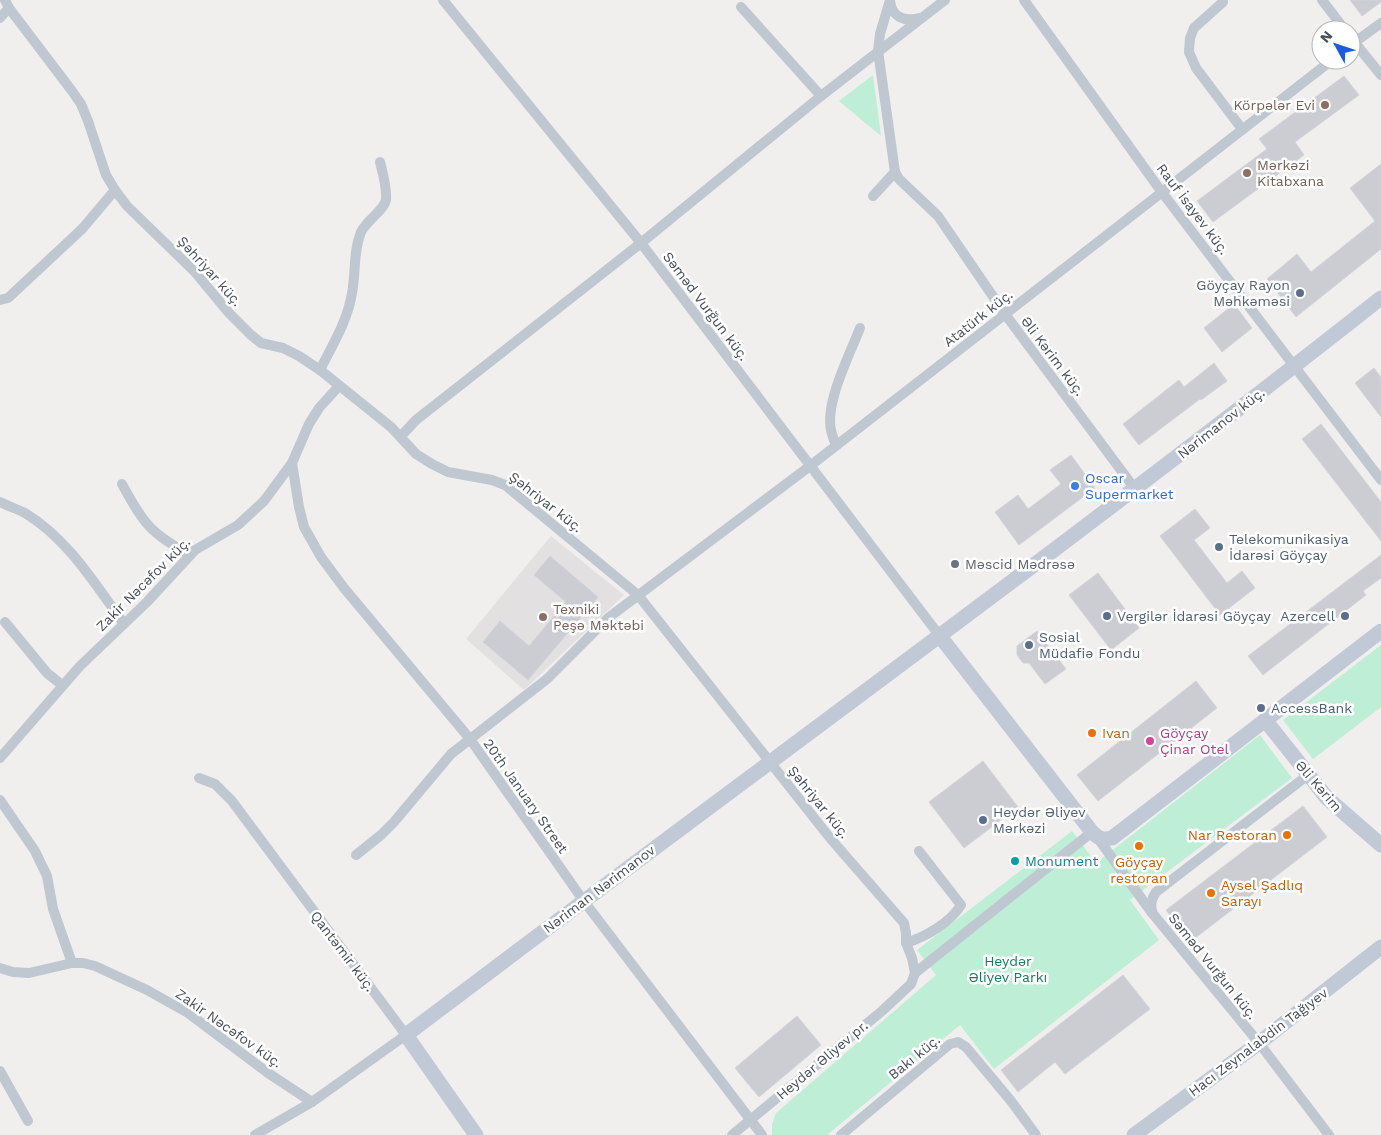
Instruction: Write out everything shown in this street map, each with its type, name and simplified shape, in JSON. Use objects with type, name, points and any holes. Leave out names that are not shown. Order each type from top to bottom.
[{"type":"main road","name":"Nərimanov küç.","points":[[939,635],[1135,489],[1381,298]]},
{"type":"main road","points":[[939,635],[1094,835],[1104,840],[1112,838],[1381,631]]},
{"type":"main road","name":"Nəriman Nərimanov","points":[[406,1035],[583,900],[939,635]]},
{"type":"main road","name":"Əli Kərim","points":[[1265,720],[1327,798],[1381,845]]},
{"type":"main road","name":"Hacı Zeynalabdin Tağıyev","points":[[1134,1135],[1259,1043],[1381,946]]},
{"type":"main road","name":"Qantəmir küç.","points":[[406,1035],[476,1135]]},
{"type":"street","name":"Səməd Vurğun küç.","points":[[443,0],[641,243],[939,635]]},
{"type":"street","points":[[890,0],[891,9],[895,14],[912,20],[922,17]]},
{"type":"street","points":[[873,196],[895,172],[878,51],[890,0]]},
{"type":"street","points":[[402,436],[416,420],[641,243],[821,96],[945,0]]},
{"type":"street","name":"Rauf İsayev küç.","points":[[1024,0],[1161,191],[1381,480]]},
{"type":"street","points":[[1322,0],[1337,20]]},
{"type":"street","points":[[1223,2],[1194,28],[1190,38],[1189,52],[1196,68],[1242,129]]},
{"type":"street","points":[[0,18],[7,4]]},
{"type":"street","name":"Şəhriyar küç.","points":[[7,4],[81,104],[106,175],[114,190],[127,206],[195,272],[229,313],[251,335],[261,343],[283,348],[299,356],[320,370],[402,436],[416,454],[448,472],[492,480],[506,485],[638,595],[830,838],[896,912],[904,923],[906,943],[915,973]]},
{"type":"street","points":[[741,7],[821,96]]},
{"type":"street","points":[[1361,36],[1381,23]]},
{"type":"street","points":[[1361,52],[1381,75]]},
{"type":"street","name":"Atatürk küç.","points":[[356,855],[381,835],[452,754],[547,679],[608,618],[810,466],[1319,70]]},
{"type":"street","points":[[320,370],[340,328],[352,294],[357,244],[362,230],[370,218],[380,211],[386,202],[386,190],[380,162]]},
{"type":"street","name":"Əli Kərim küç.","points":[[895,172],[899,179],[938,216],[1005,314],[1135,489]]},
{"type":"street","points":[[0,300],[8,298],[82,229],[114,190]]},
{"type":"street","points":[[836,445],[830,429],[835,392],[860,328]]},
{"type":"street","name":"Zakir Nəcəfov küç.","points":[[0,758],[80,666],[147,602],[190,555],[205,543],[238,525],[264,501],[292,463],[309,424],[319,408],[338,386]]},
{"type":"street","name":"20th January Street","points":[[292,463],[304,527],[321,557],[344,588],[470,739],[583,900],[762,1135]]},
{"type":"street","points":[[122,484],[145,523],[165,541],[190,555]]},
{"type":"street","points":[[0,502],[24,513],[58,539],[80,563],[124,624]]},
{"type":"street","points":[[5,622],[47,673],[62,686]]},
{"type":"street","name":"Səməd Vurğun küç.","points":[[1308,775],[1156,892],[1150,907],[1153,914],[1259,1043],[1330,1135]]},
{"type":"street","name":"Qantəmir küç.","points":[[199,778],[216,784],[232,801],[406,1035]]},
{"type":"street","points":[[0,800],[35,851],[47,876],[53,909],[72,964]]},
{"type":"street","points":[[915,973],[1094,835],[1153,914]]},
{"type":"street","points":[[906,943],[930,934],[958,910],[961,905],[919,851]]},
{"type":"street","name":"Zakir Nəcəfov küç.","points":[[0,968],[13,972],[29,973],[72,964],[83,963],[95,966],[147,990],[188,1013],[268,1073],[312,1102]]},
{"type":"street","name":"Heydər Əliyev pr.","points":[[732,1135],[882,1011],[911,984],[915,973]]},
{"type":"street","name":"Nəriman Nərimanov","points":[[255,1135],[312,1102],[406,1035]]},
{"type":"street","name":"Bakı küç.","points":[[841,1135],[950,1044],[958,1042],[972,1054],[1036,1135]]},
{"type":"street","points":[[0,1070],[28,1121]]},
{"type":"shaded area","name":"Texniki Peşə Məktəbi","points":[[551,536],[624,595],[524,690],[466,639]]},
{"type":"green space","points":[[873,75],[881,136],[839,101]]},
{"type":"green space","points":[[1381,645],[1381,707],[1313,759],[1283,720]]},
{"type":"green space","name":"Heydər Əliyev Parkı","points":[[1260,735],[1292,778],[1130,900],[1159,940],[994,1069],[960,1025],[827,1135],[772,1135],[772,1124],[776,1113],[936,975],[917,950],[1072,831],[1096,863]]},
{"type":"building","points":[[1350,0],[1381,0],[1381,2],[1362,16]]},
{"type":"building","points":[[1344,76],[1359,95],[1295,142],[1304,155],[1213,222],[1197,201],[1267,149],[1259,139]]},
{"type":"building","points":[[1381,164],[1381,249],[1296,317],[1267,279],[1297,254],[1311,272],[1375,221],[1350,188]]},
{"type":"building","points":[[1234,304],[1252,328],[1222,352],[1204,328]]},
{"type":"building","points":[[1214,363],[1227,381],[1139,445],[1123,424],[1179,380],[1184,387]]},
{"type":"building","points":[[1374,368],[1381,377],[1381,417],[1355,383]]},
{"type":"building","points":[[1321,424],[1381,502],[1381,541],[1302,439]]},
{"type":"building","points":[[1071,455],[1095,488],[1019,545],[995,512],[1018,495],[1028,509],[1061,484],[1050,470]]},
{"type":"building","points":[[1195,509],[1210,528],[1194,540],[1227,583],[1242,571],[1255,588],[1220,615],[1160,536]]},
{"type":"building","points":[[1381,555],[1381,578],[1363,591],[1366,595],[1263,675],[1248,656]]},
{"type":"building","points":[[550,556],[598,597],[528,680],[483,642],[500,621],[529,646],[566,602],[534,575]]},
{"type":"building","points":[[1098,573],[1139,628],[1111,650],[1069,595]]},
{"type":"building","points":[[1037,631],[1066,669],[1045,684],[1029,663],[1023,663],[1017,655],[1017,646]]},
{"type":"building","points":[[1196,681],[1217,708],[1098,801],[1077,775]]},
{"type":"building","points":[[983,761],[1018,807],[964,848],[929,802]]},
{"type":"building","points":[[1303,806],[1327,837],[1190,942],[1166,910]]},
{"type":"building","points":[[1123,975],[1150,1009],[1065,1074],[1055,1062],[1018,1092],[1001,1070]]},
{"type":"building","points":[[797,1016],[821,1045],[759,1097],[735,1068]]},
{"type":"place","name":"Körpələr Evi","points":[[1325,105]]},
{"type":"place","name":"Mərkəzi Kitabxana","points":[[1247,173]]},
{"type":"place","name":"Göyçay Rayon Məhkəməsi","points":[[1300,293]]},
{"type":"place","name":"Oscar Supermarket","points":[[1075,486]]},
{"type":"place","name":"Telekomunikasiya İdarəsi Göyçay","points":[[1219,547]]},
{"type":"place","name":"Məscid Mədrəsə","points":[[955,564]]},
{"type":"place","name":"Vergilər İdarəsi Göyçay","points":[[1107,616]]},
{"type":"place","name":"Azercell","points":[[1345,616]]},
{"type":"place","name":"Texniki Peşə Məktəbi","points":[[543,617]]},
{"type":"place","name":"Sosial Müdafiə Fondu","points":[[1029,645]]},
{"type":"place","name":"AccessBank","points":[[1261,708]]},
{"type":"place","name":"Ivan","points":[[1092,733]]},
{"type":"place","name":"Göyçay Çinar Otel","points":[[1150,741]]},
{"type":"place","name":"Heydər Əliyev Mərkəzi","points":[[983,820]]},
{"type":"place","name":"Nar Restoran","points":[[1287,835]]},
{"type":"place","name":"Göyçay restoran","points":[[1139,846]]},
{"type":"place","name":"Monument","points":[[1015,861]]},
{"type":"place","name":"Aysel Şadlıq Sarayı","points":[[1211,893]]}]
